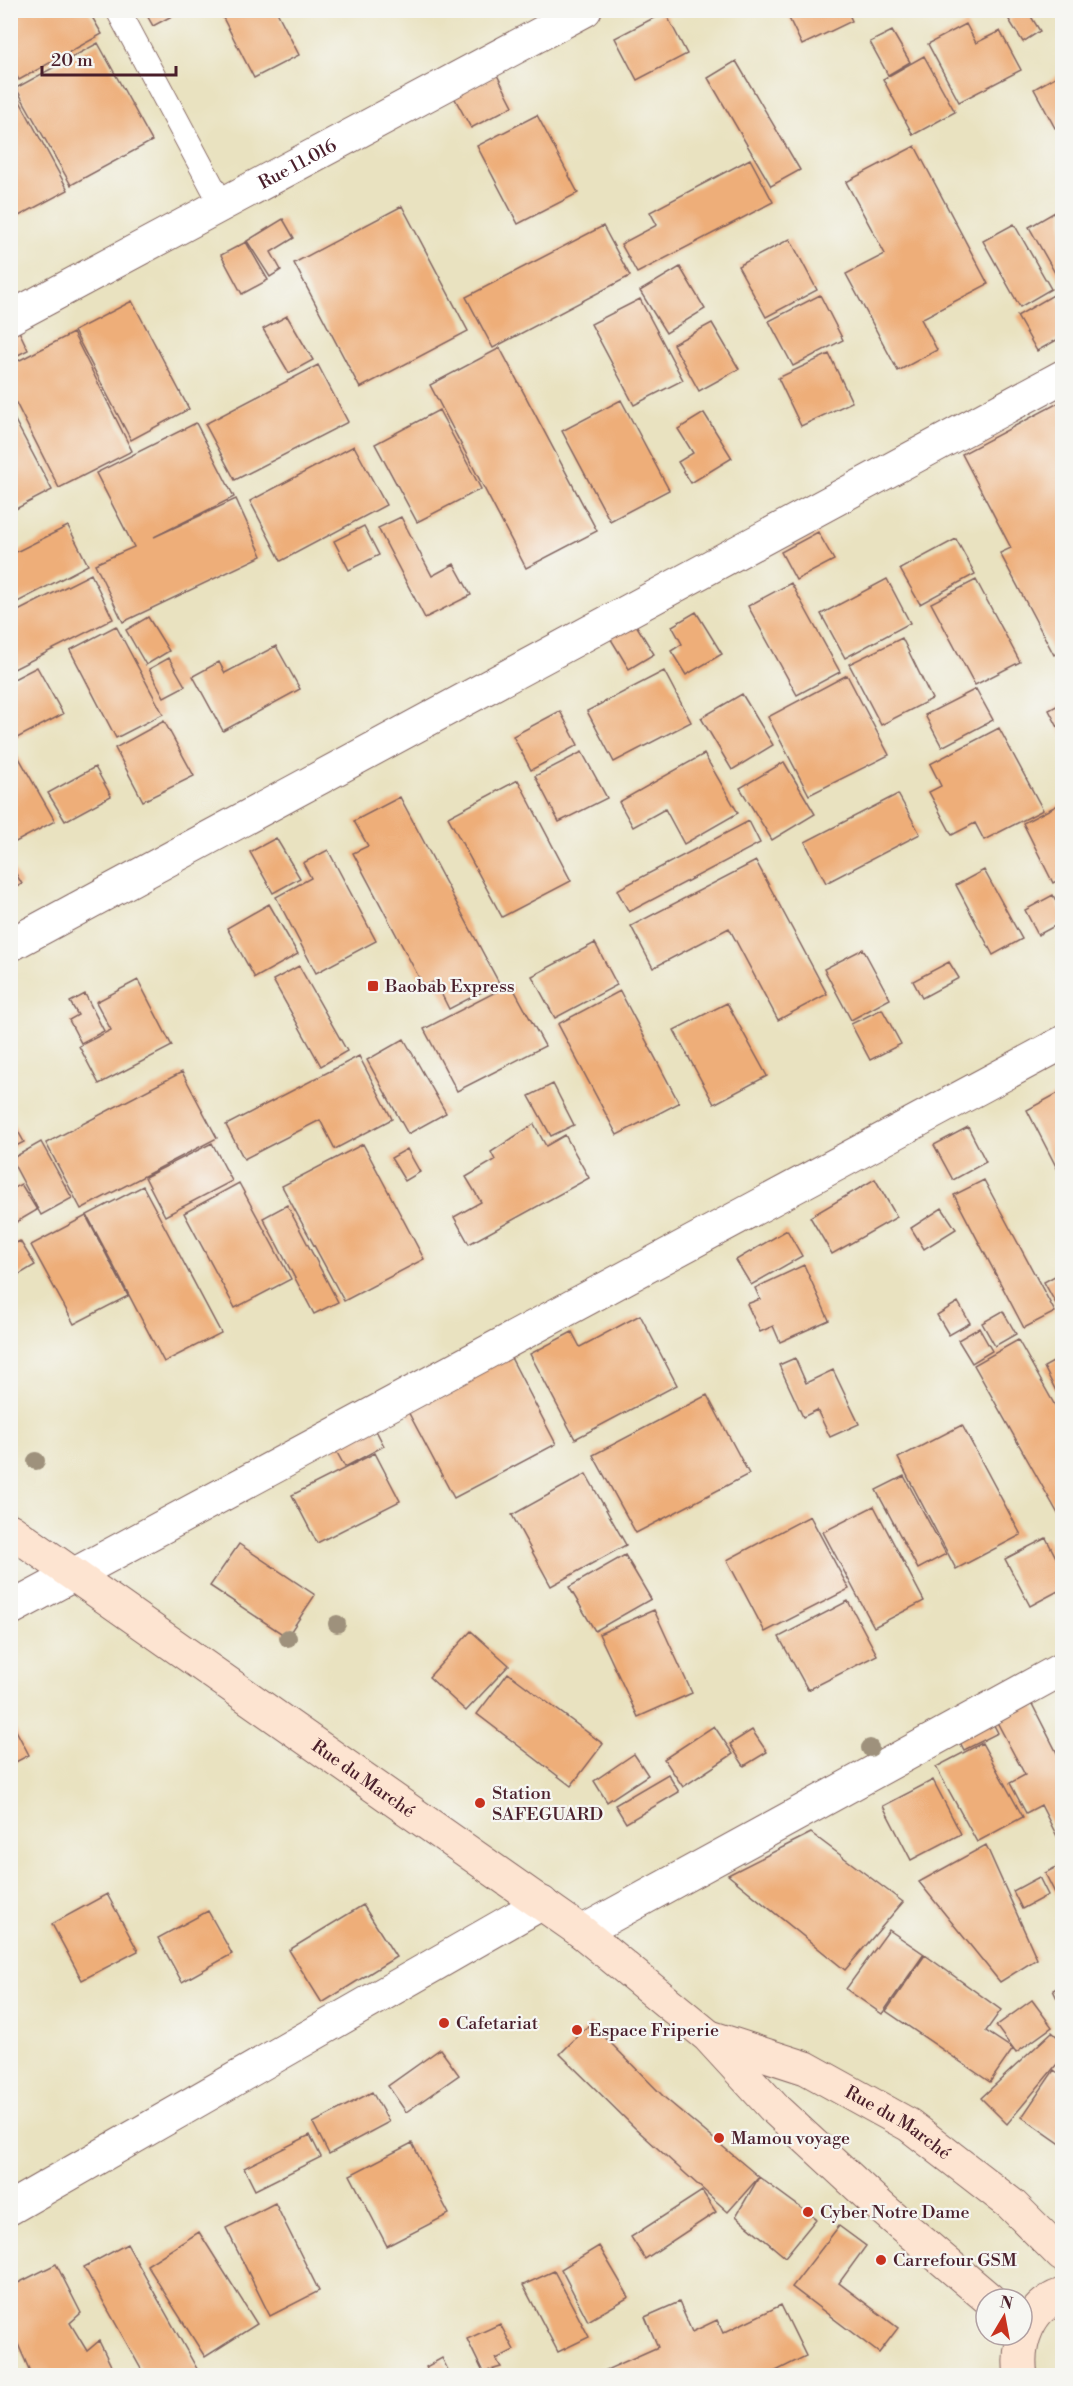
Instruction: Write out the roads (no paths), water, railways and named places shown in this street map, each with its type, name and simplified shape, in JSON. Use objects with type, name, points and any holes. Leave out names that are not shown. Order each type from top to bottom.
[{"type":"main road","name":"Rue du Marché","points":[[10,1530],[582,1932],[708,2036],[775,2109],[883,2210],[975,2287]]},
{"type":"main road","name":"Rue du Marché","points":[[708,2036],[806,2068],[909,2125],[1011,2204],[1062,2255]]},
{"type":"main road","points":[[1034,2316],[1062,2295]]},
{"type":"main road","points":[[1020,2347],[1020,2375]]},
{"type":"street","name":"Rue 11.016","points":[[10,318],[585,10]]},
{"type":"street","points":[[10,945],[1062,377]]},
{"type":"street","points":[[10,1609],[1062,1043]]},
{"type":"street","points":[[582,1932],[1062,1669]]},
{"type":"street","points":[[10,2208],[542,1903]]},
{"type":"lane","points":[[118,10],[222,205]]},
{"type":"place","name":"Baobab Express","points":[[373,986]]},
{"type":"place","name":"Station SAFEGUARD","points":[[480,1803]]},
{"type":"place","name":"Cafetariat","points":[[444,2023]]},
{"type":"place","name":"Espace Friperie","points":[[577,2030]]},
{"type":"place","name":"Mamou voyage","points":[[719,2138]]},
{"type":"place","name":"Cyber Notre Dame","points":[[808,2212]]},
{"type":"place","name":"Carrefour GSM","points":[[881,2260]]}]
